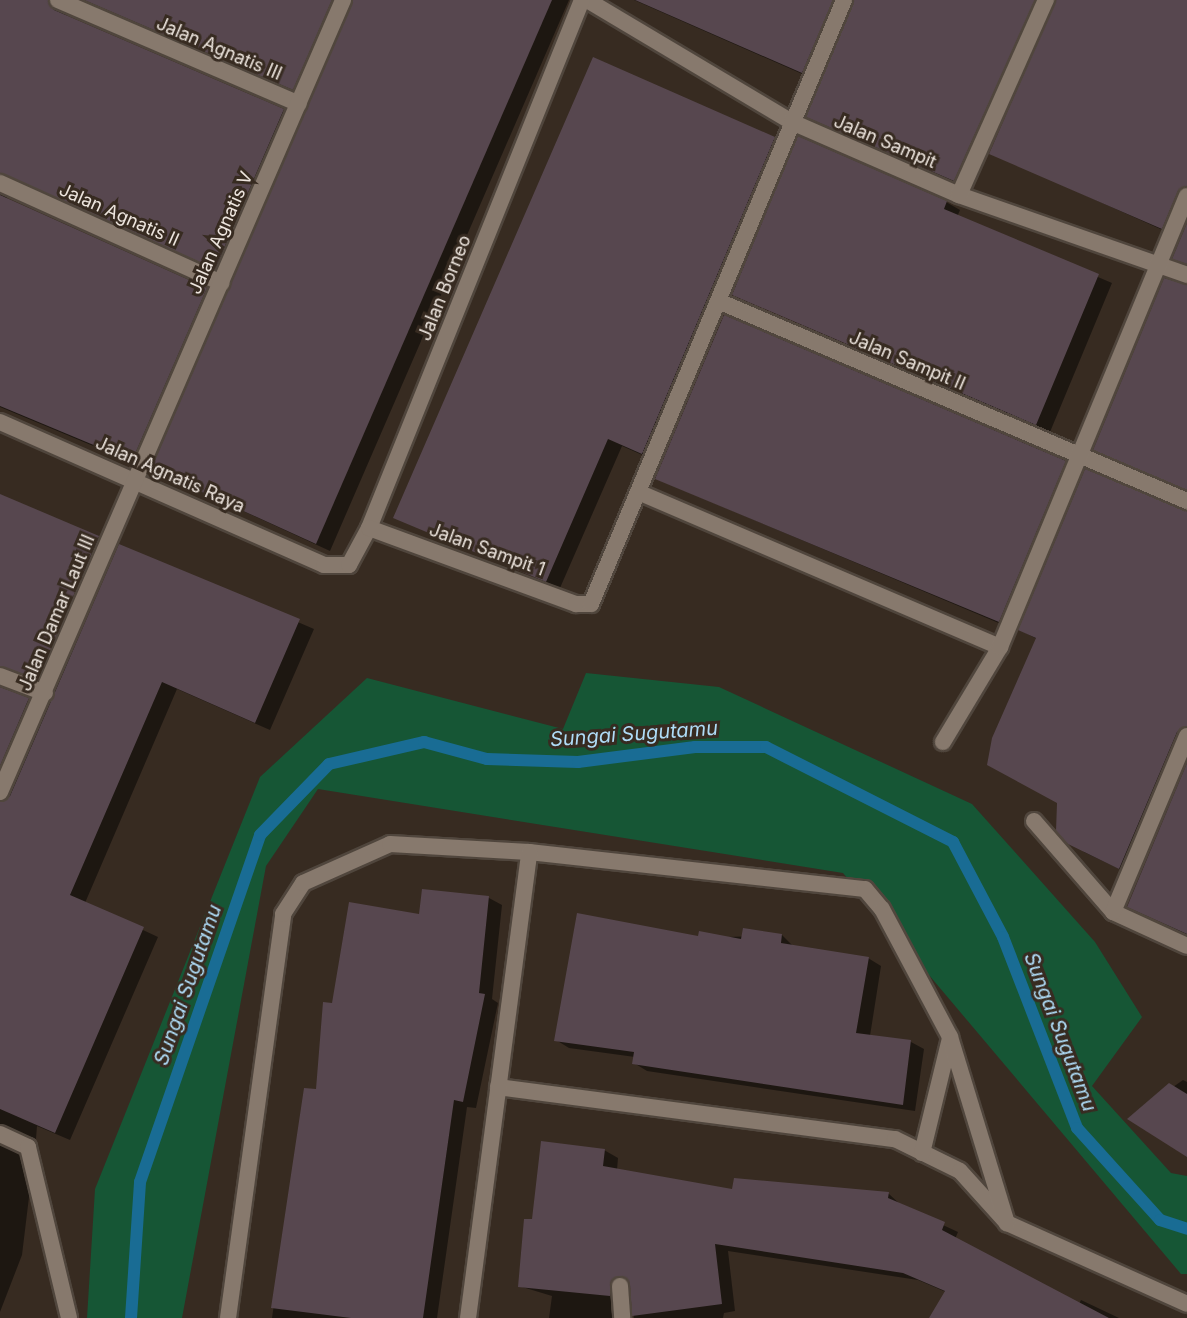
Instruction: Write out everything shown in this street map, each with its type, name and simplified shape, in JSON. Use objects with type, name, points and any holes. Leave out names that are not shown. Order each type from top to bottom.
[{"type":"street","name":"Jalan Agnatis III","points":[[58,0],[299,104]]},
{"type":"street","name":"Jalan Agnatis V","points":[[134,480],[343,0]]},
{"type":"street","name":"Jalan Borneo","points":[[324,564],[349,564],[369,528],[582,0]]},
{"type":"street","name":"Jalan Sampit","points":[[587,0],[792,122],[959,195],[1187,275]]},
{"type":"street","points":[[844,0],[638,492],[1000,647]]},
{"type":"street","points":[[959,195],[1046,0]]},
{"type":"street","name":"Jalan Agnatis II","points":[[0,183],[221,282]]},
{"type":"street","points":[[943,742],[1000,647],[1081,457],[1187,196]]},
{"type":"street","name":"Jalan Sampit II","points":[[718,301],[1187,501]]},
{"type":"street","name":"Jalan Agnatis Raya","points":[[0,422],[324,564]]},
{"type":"street","name":"Jalan Damar Laut III","points":[[0,792],[45,693],[134,480]]},
{"type":"street","name":"Jalan Sampit 1","points":[[369,528],[576,604],[591,604],[638,492]]},
{"type":"street","points":[[0,676],[45,693]]},
{"type":"street","points":[[1113,912],[1187,736]]},
{"type":"street","points":[[1034,821],[1113,912],[1187,946]]},
{"type":"street","points":[[228,1318],[288,906],[303,883],[390,844],[529,852],[865,889],[882,909],[950,1037],[1007,1223]]},
{"type":"street","points":[[468,1318],[529,852]]},
{"type":"street","points":[[922,1153],[950,1037]]},
{"type":"street","points":[[498,1088],[896,1139],[960,1171],[1007,1223],[1187,1304]]},
{"type":"street","points":[[0,1134],[28,1147],[69,1318]]},
{"type":"street","points":[[620,1286],[622,1318]]},
{"type":"green space","points":[[586,673],[719,687],[972,804],[1095,942],[1142,1017],[1092,1086],[1171,1173],[1187,1176],[1187,1274],[1181,1274],[843,873],[318,789],[266,866],[182,1318],[87,1318],[95,1189],[260,777],[367,678],[563,729]]},
{"type":"building","points":[[0,0],[48,0],[54,10],[284,109],[215,269],[0,173]]},
{"type":"building","points":[[84,0],[332,0],[293,90]]},
{"type":"building","points":[[353,0],[552,0],[316,544],[151,469]]},
{"type":"building","points":[[635,0],[833,0],[802,73]]},
{"type":"building","points":[[854,0],[1035,0],[954,181],[806,117]]},
{"type":"building","points":[[1056,0],[1187,0],[1187,186],[1178,191],[1162,229],[989,154]]},
{"type":"building","points":[[593,57],[775,137],[642,454],[608,439],[546,582],[393,518]]},
{"type":"building","points":[[798,136],[947,201],[944,209],[1099,274],[1036,425],[732,295]]},
{"type":"building","points":[[0,195],[207,288],[132,461],[0,406]]},
{"type":"building","points":[[1187,223],[1187,264],[1172,259]]},
{"type":"building","points":[[1164,278],[1187,285],[1187,490],[1093,450]]},
{"type":"building","points":[[724,315],[1066,461],[999,622],[655,479]]},
{"type":"building","points":[[1085,469],[1187,511],[1187,726],[1177,732],[1119,869],[1068,844],[1056,831],[1057,803],[987,765],[992,738],[1036,638],[1018,630]]},
{"type":"building","points":[[0,494],[99,536],[38,679],[0,666]]},
{"type":"building","points":[[119,544],[300,619],[255,723],[162,682],[70,895],[144,927],[55,1133],[0,1109],[0,802],[10,796]]},
{"type":"building","points":[[0,687],[29,698],[0,766]]},
{"type":"building","points":[[1187,763],[1187,934],[1127,907]]},
{"type":"building","points":[[422,889],[489,896],[479,993],[485,994],[463,1102],[454,1100],[423,1318],[351,1318],[271,1308],[304,1088],[316,1089],[323,1002],[332,1003],[349,902],[419,914]]},
{"type":"building","points":[[577,913],[698,936],[699,931],[741,939],[743,928],[782,934],[781,943],[869,957],[856,1033],[911,1040],[903,1105],[632,1064],[634,1052],[554,1041]]},
{"type":"building","points":[[1169,1083],[1187,1094],[1187,1157],[1127,1119]]},
{"type":"building","points":[[541,1141],[605,1149],[603,1166],[732,1189],[734,1178],[889,1192],[888,1198],[945,1222],[942,1230],[1109,1318],[929,1318],[945,1291],[903,1273],[715,1244],[722,1304],[632,1316],[630,1285],[620,1276],[611,1281],[610,1296],[518,1287],[524,1219],[532,1219]]},
{"type":"waterway","name":"Sungai Sugutamu","points":[[131,1318],[140,1182],[260,835],[329,764],[424,742],[487,759],[578,762],[695,747],[766,747],[953,842],[1003,937],[1077,1128],[1160,1220],[1187,1229]]}]
